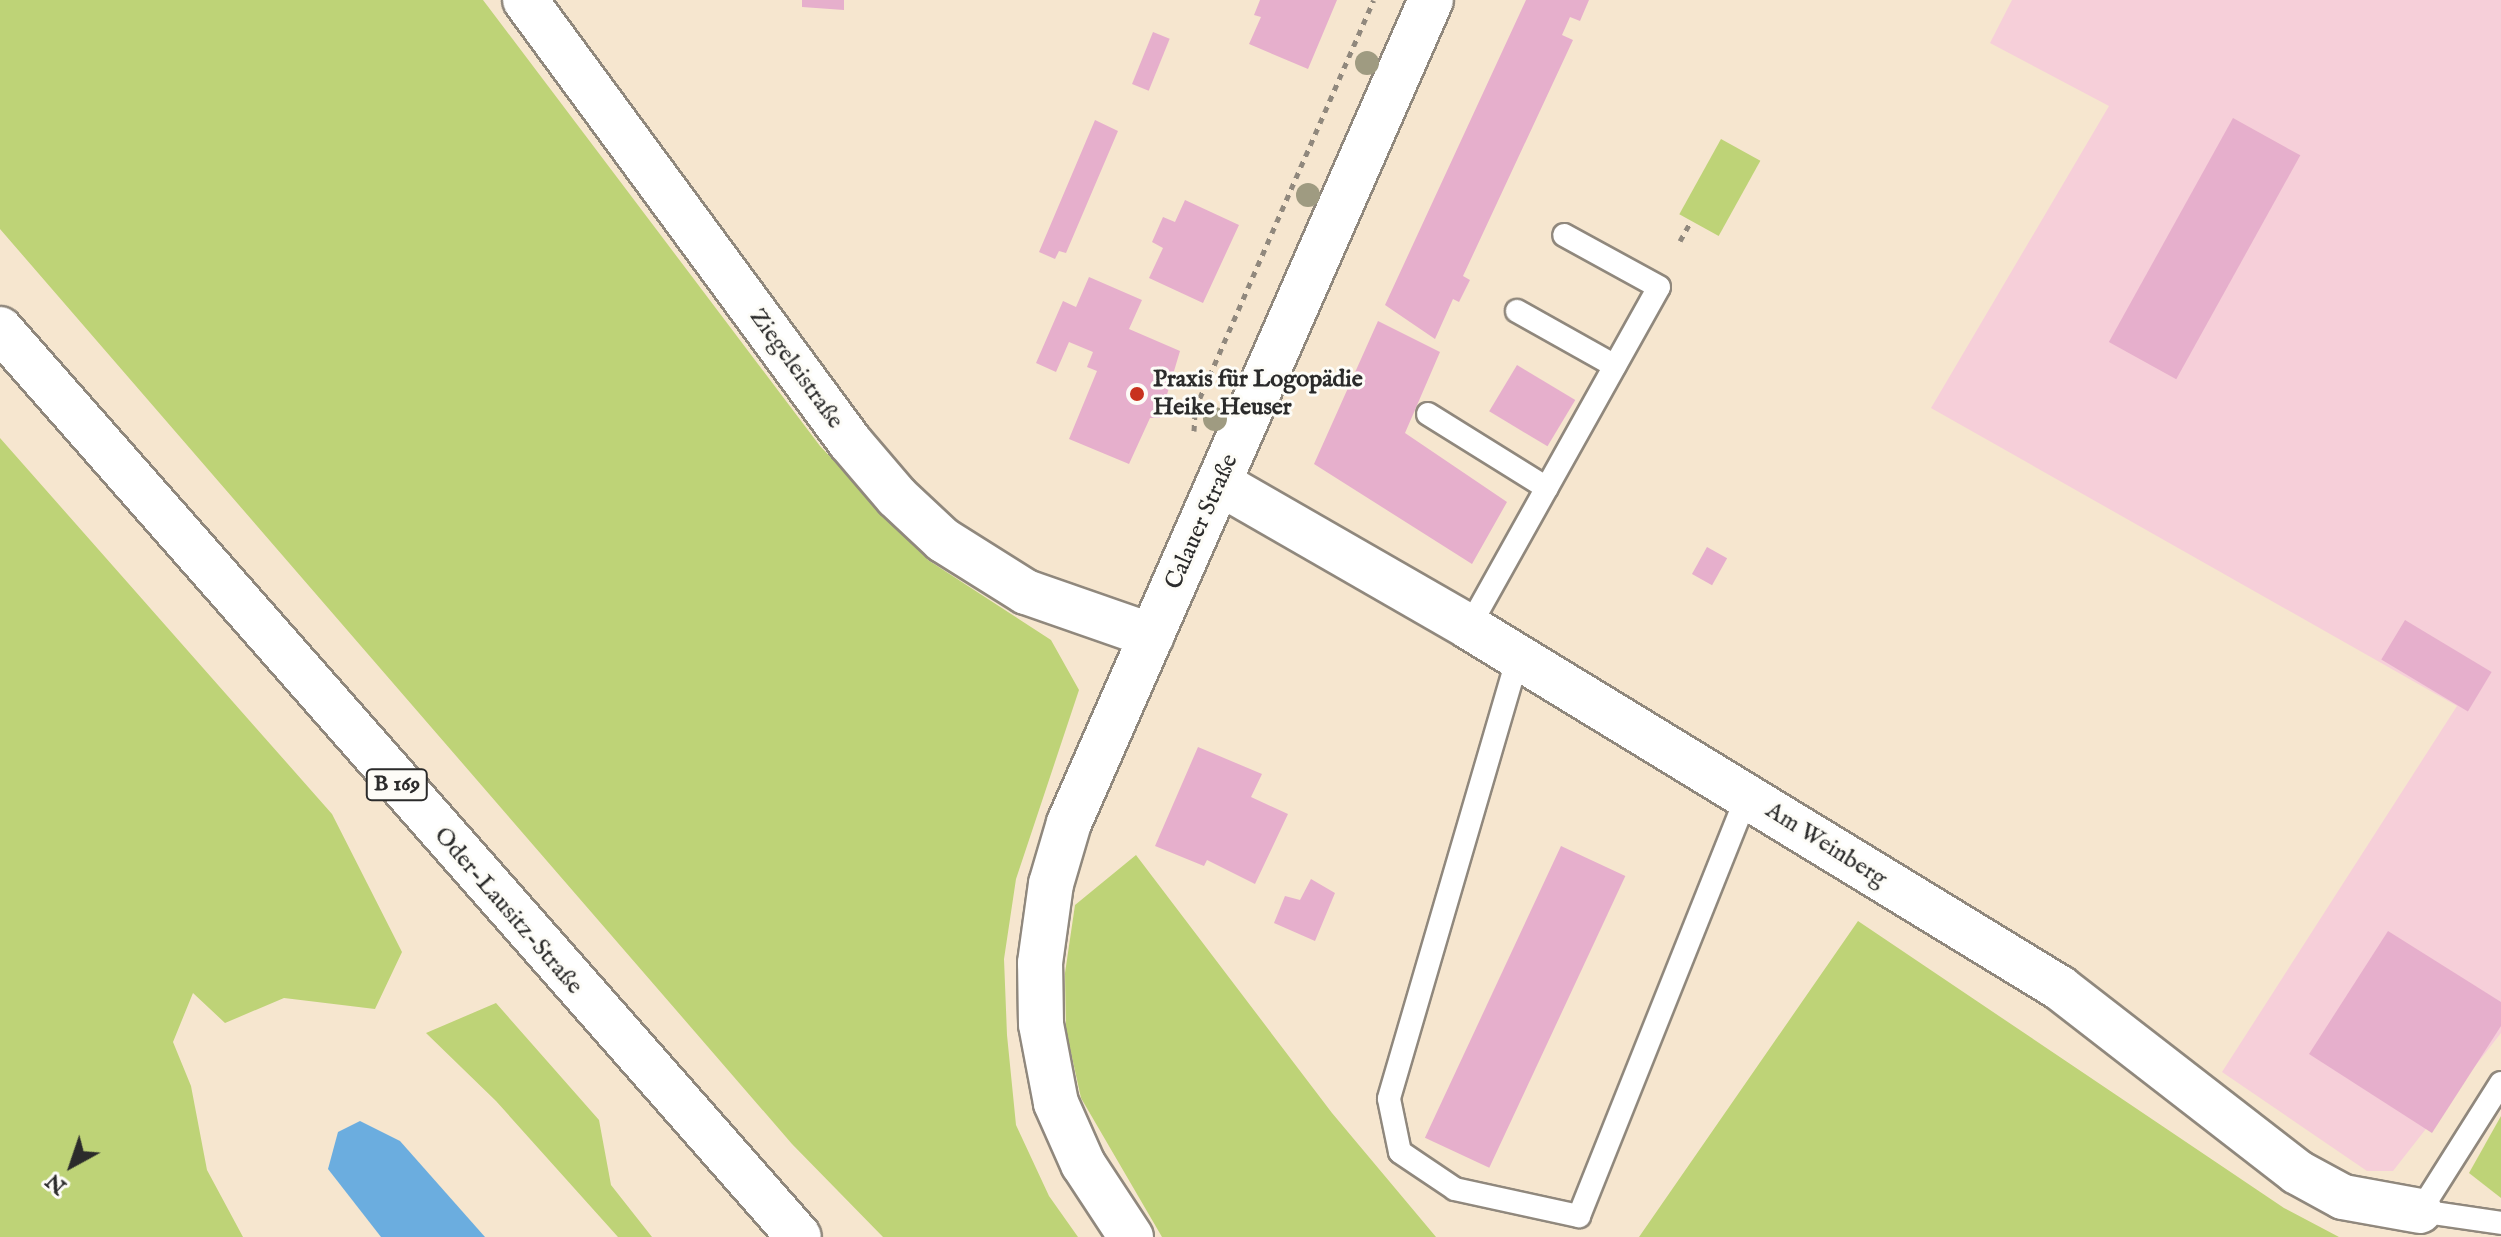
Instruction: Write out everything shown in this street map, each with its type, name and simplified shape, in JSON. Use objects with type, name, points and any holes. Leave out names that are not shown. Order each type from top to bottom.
[{"type":"main road","name":"Ziegeleistraße","points":[[525,0],[850,442],[897,497],[943,540],[1026,592],[1152,636]]},
{"type":"main road","name":"Calauer Straße","points":[[1131,1237],[1083,1164],[1056,1103],[1041,1024],[1040,963],[1051,884],[1069,823],[1219,483],[1420,3]]},
{"type":"main road","name":"Oder-Lausitz-Straße","points":[[0,329],[799,1237]]},
{"type":"main road","name":"Am Weinberg","points":[[1219,483],[1469,627],[2060,988],[2297,1172],[2343,1197],[2420,1211]]},
{"type":"lane","points":[[1469,627],[1659,287],[1564,235]]},
{"type":"lane","points":[[1517,311],[1615,366]]},
{"type":"lane","points":[[1428,414],[1547,488]]},
{"type":"lane","points":[[1518,657],[1389,1099],[1400,1152],[1455,1189],[1579,1216],[1747,796]]},
{"type":"lane","points":[[2501,1083],[2420,1211],[2501,1223]]},
{"type":"path","points":[[1219,483],[1200,463],[1195,409],[1374,0]]},
{"type":"path","points":[[1680,241],[1691,221]]},
{"type":"shaded area","points":[[2012,0],[2501,0],[2501,1033],[2393,1171],[2367,1171],[2222,1072],[2457,706],[1931,408],[2109,106],[1990,43]]},
{"type":"green space","points":[[0,0],[483,0],[820,446],[928,560],[1051,640],[1079,690],[1016,879],[1004,959],[1007,1035],[1016,1125],[1049,1196],[1078,1237],[883,1237],[792,1144],[0,229]]},
{"type":"green space","points":[[1721,139],[1760,161],[1719,236],[1679,214]]},
{"type":"green space","points":[[0,438],[332,814],[402,952],[375,1009],[284,998],[225,1023],[193,993],[173,1042],[191,1086],[207,1170],[243,1237],[0,1237]]},
{"type":"green space","points":[[1136,855],[1332,1113],[1436,1237],[1162,1237],[1081,1098],[1066,1030],[1065,973],[1075,905]]},
{"type":"green space","points":[[1858,921],[2284,1208],[2339,1237],[1639,1237]]},
{"type":"green space","points":[[496,1003],[599,1120],[611,1185],[652,1237],[618,1237],[496,1101],[426,1033]]},
{"type":"green space","points":[[2501,1116],[2501,1198],[2469,1173]]},
{"type":"water","points":[[360,1121],[400,1141],[485,1237],[381,1237],[328,1169],[338,1132]]},
{"type":"building","points":[[802,0],[844,0],[844,10],[802,7]]},
{"type":"building","points":[[1260,0],[1337,0],[1308,69],[1249,44],[1261,17],[1254,15]]},
{"type":"building","points":[[1526,0],[1589,0],[1580,21],[1570,17],[1562,35],[1573,40],[1463,276],[1470,280],[1459,302],[1453,299],[1435,339],[1385,305]]},
{"type":"building","points":[[1153,32],[1170,39],[1149,91],[1132,84]]},
{"type":"building","points":[[2233,118],[2300,155],[2176,379],[2109,342]]},
{"type":"building","points":[[1095,120],[1118,131],[1066,253],[1059,251],[1055,259],[1039,252]]},
{"type":"building","points":[[1185,200],[1239,225],[1203,303],[1149,278],[1163,248],[1152,242],[1163,217],[1175,222]]},
{"type":"building","points":[[1089,277],[1142,300],[1129,329],[1180,351],[1160,418],[1150,418],[1129,464],[1069,439],[1097,371],[1087,367],[1093,352],[1069,342],[1056,372],[1036,363],[1063,301],[1076,307]]},
{"type":"building","points":[[1378,321],[1440,352],[1405,433],[1507,502],[1472,564],[1314,464]]},
{"type":"building","points":[[1517,365],[1575,400],[1547,446],[1489,411]]},
{"type":"building","points":[[1707,547],[1727,558],[1712,585],[1692,574]]},
{"type":"building","points":[[2405,620],[2492,672],[2468,711],[2381,659]]},
{"type":"building","points":[[1198,747],[1262,774],[1251,797],[1288,814],[1255,884],[1207,860],[1204,866],[1155,846]]},
{"type":"building","points":[[1561,846],[1625,876],[1489,1168],[1425,1138]]},
{"type":"building","points":[[1311,879],[1335,893],[1315,941],[1274,923],[1285,896],[1300,900]]},
{"type":"building","points":[[2388,931],[2501,1002],[2501,1026],[2432,1133],[2309,1054]]},
{"type":"place","name":"Praxis für Logopädie Heike Heuser","points":[[1137,394]]}]
